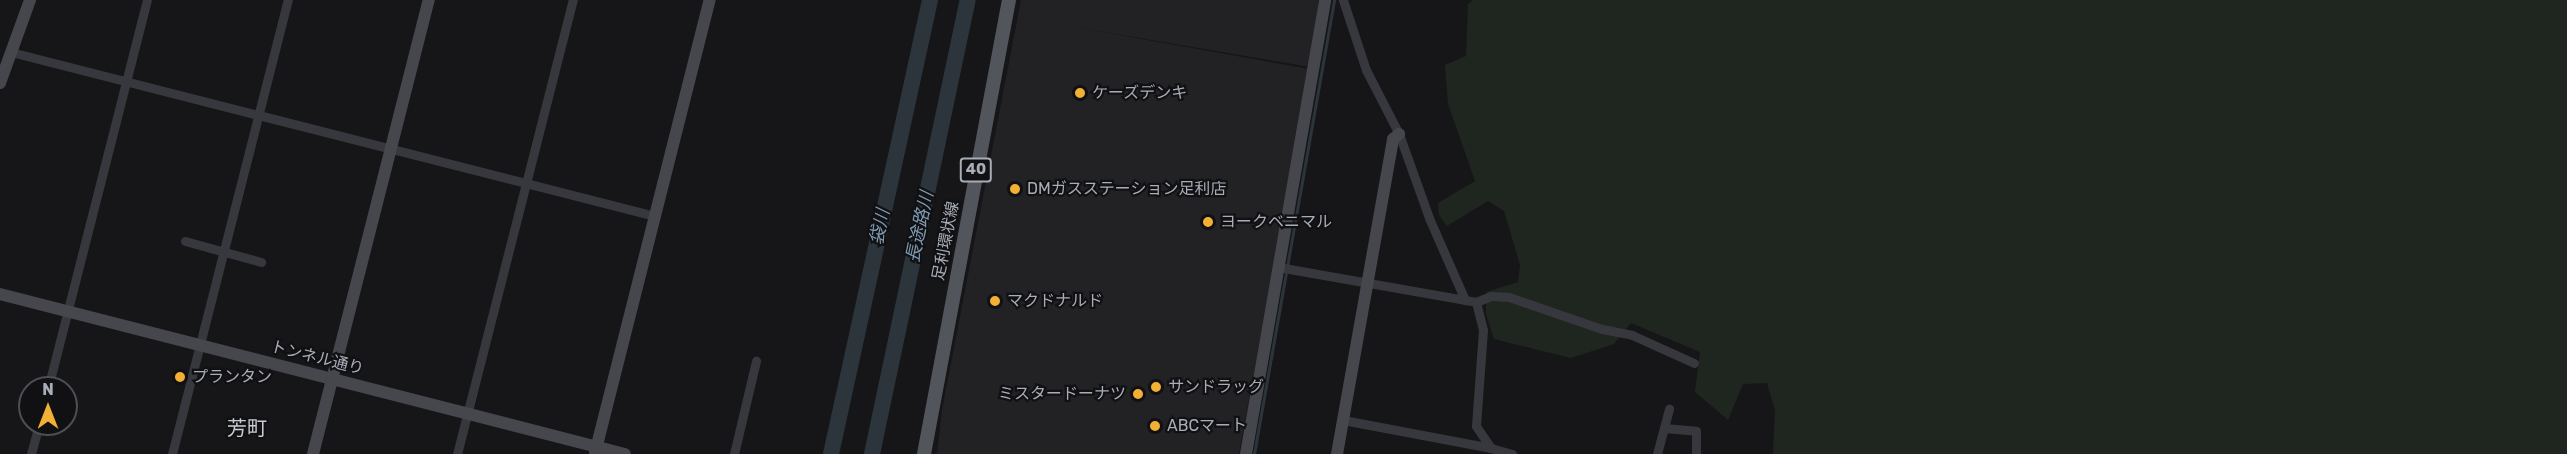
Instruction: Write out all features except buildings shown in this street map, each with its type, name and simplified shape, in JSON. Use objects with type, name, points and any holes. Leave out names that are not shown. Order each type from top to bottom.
[{"type":"main road","name":"足利環状線","points":[[924,454],[1009,0]]},
{"type":"street","points":[[0,83],[30,0]]},
{"type":"street","points":[[51,376],[147,0]]},
{"type":"street","points":[[172,454],[288,0]]},
{"type":"street","points":[[313,454],[429,0]]},
{"type":"street","points":[[457,454],[573,0]]},
{"type":"street","points":[[595,450],[710,0]]},
{"type":"street","points":[[1246,454],[1325,0]]},
{"type":"street","points":[[1344,0],[1366,70],[1399,134],[1429,218],[1465,300]]},
{"type":"street","points":[[11,52],[655,216]]},
{"type":"street","points":[[1337,454],[1393,140],[1399,134]]},
{"type":"street","points":[[185,241],[261,262]]},
{"type":"street","points":[[1278,267],[1476,302],[1491,296],[1509,297],[1632,336],[1694,363]]},
{"type":"street","name":"トンネル通り","points":[[0,294],[468,414],[595,450],[625,454]]},
{"type":"street","points":[[1476,302],[1483,330],[1474,414],[1476,426],[1491,448]]},
{"type":"street","points":[[734,454],[756,361]]},
{"type":"street","points":[[1657,454],[1669,409]]},
{"type":"street","points":[[1343,420],[1512,454]]},
{"type":"street","points":[[1664,428],[1696,431],[1696,454]]},
{"type":"street","points":[[31,454],[36,436]]},
{"type":"shaded area","points":[[1021,0],[1319,0],[1310,67],[1069,26],[1309,69],[1239,454],[937,454],[942,410]]},
{"type":"shaded area","points":[[1473,0],[2567,0],[2567,454],[1773,454],[1775,410],[1767,383],[1743,384],[1728,420],[1695,392],[1700,352],[1631,323],[1614,344],[1571,358],[1494,339],[1486,314],[1486,292],[1518,282],[1520,265],[1504,211],[1488,201],[1447,226],[1439,215],[1438,203],[1475,181],[1448,104],[1445,65],[1466,56],[1468,4]]},
{"type":"waterway","name":"袋川","points":[[831,454],[930,0]]},
{"type":"waterway","name":"長途路川","points":[[872,454],[968,0]]},
{"type":"waterway","points":[[1254,454],[1334,0]]},
{"type":"place","name":"ケーズデンキ","points":[[1080,93]]},
{"type":"place","name":"DMガスステーション足利店","points":[[1015,189]]},
{"type":"place","name":"ヨークベニマル","points":[[1208,222]]},
{"type":"place","name":"マクドナルド","points":[[995,301]]},
{"type":"place","name":"プランタン","points":[[180,377]]},
{"type":"place","name":"サンドラッグ","points":[[1156,387]]},
{"type":"place","name":"ミスタードーナツ","points":[[1138,394]]},
{"type":"place","name":"ABCマート","points":[[1155,426]]},
{"type":"district","name":"芳町","points":[[247,428]]}]
